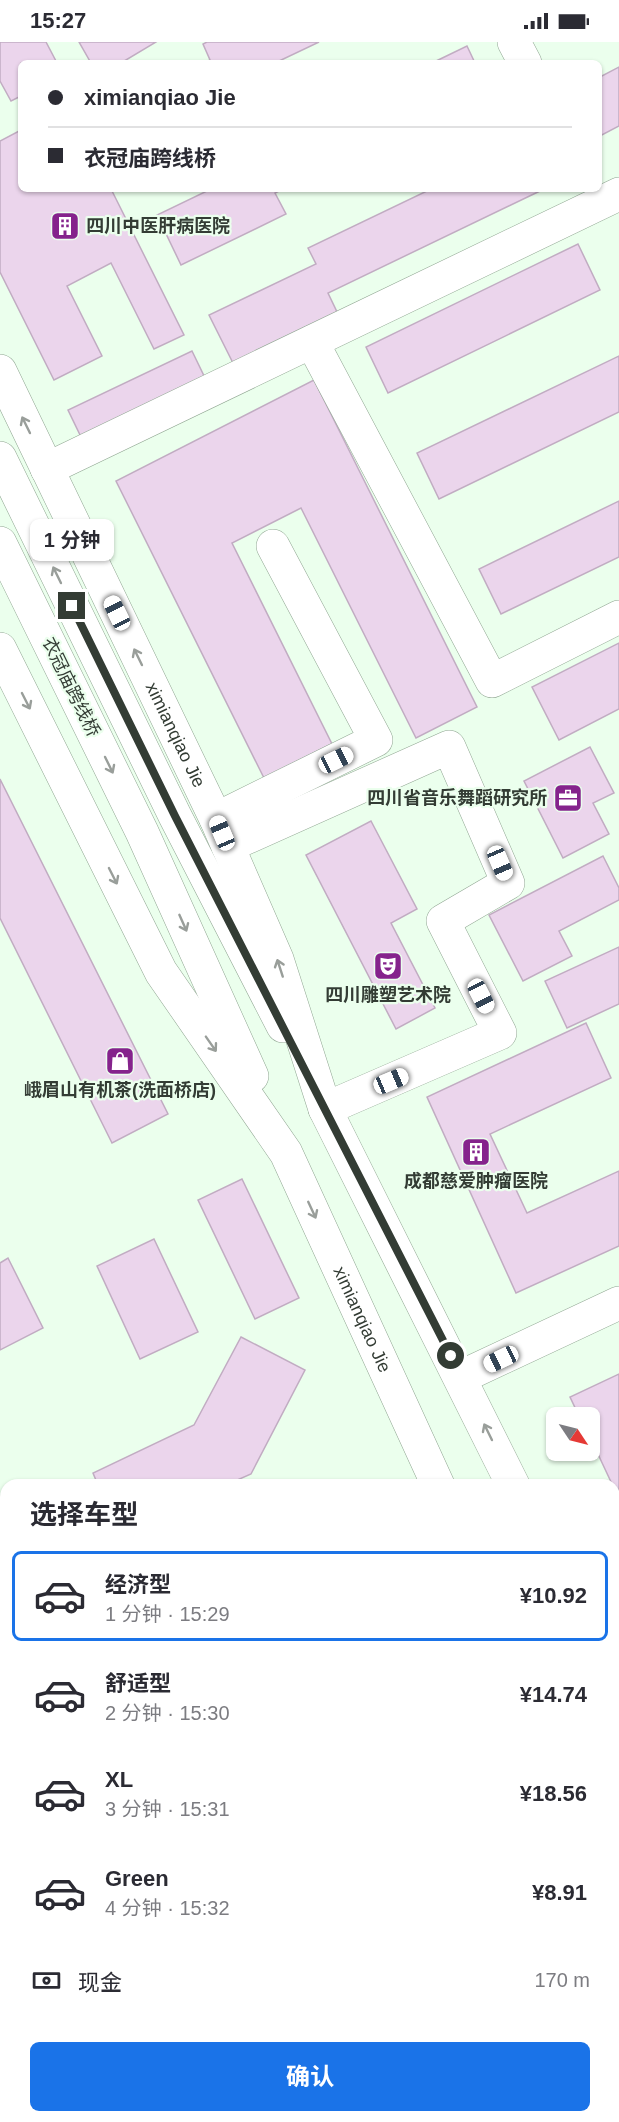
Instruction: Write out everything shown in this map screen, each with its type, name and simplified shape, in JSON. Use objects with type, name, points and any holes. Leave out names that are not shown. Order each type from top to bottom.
[{"type":"main road","points":[[514,42],[523,60]]},
{"type":"main road","points":[[47,469],[312,342],[603,196]]},
{"type":"main road","points":[[312,342],[492,681],[619,617]]},
{"type":"main road","name":"ximianqiao Jie","points":[[0,371],[222,833],[277,959],[325,1109]]},
{"type":"main road","name":"衣冠庙跨线桥","points":[[0,459],[175,816]]},
{"type":"main road","name":"衣冠庙跨线桥","points":[[0,543],[142,832]]},
{"type":"main road","points":[[222,833],[376,740],[273,546]]},
{"type":"main road","name":"ximianqiao Jie","points":[[0,649],[161,972],[286,1153]]},
{"type":"main road","points":[[222,833],[449,747],[508,883],[443,921],[500,1033],[325,1109]]},
{"type":"main road","name":"ximianqiao Jie","points":[[175,816],[461,1377],[510,1479]]},
{"type":"main road","name":"ximianqiao Jie","points":[[142,832],[435,1479]]},
{"type":"main road","points":[[461,1377],[619,1303]]},
{"type":"building","points":[[0,42],[46,42],[55,60],[18,60],[18,98],[11,101],[0,81]]},
{"type":"building","points":[[79,42],[156,42],[126,60],[89,60]]},
{"type":"building","points":[[207,42],[319,42],[281,60],[210,60],[203,44]]},
{"type":"building","points":[[467,46],[474,60],[438,60]]},
{"type":"building","points":[[619,67],[619,126],[602,135],[602,76]]},
{"type":"building","name":"四川中医肝病医院","points":[[18,132],[18,192],[112,192],[184,335],[154,349],[111,263],[67,286],[102,356],[54,380],[0,272],[0,141]]},
{"type":"building","points":[[205,192],[277,192],[275,193],[286,214],[181,265],[157,215]]},
{"type":"building","points":[[425,192],[538,192],[328,293],[338,314],[234,365],[209,315],[316,264],[308,248]]},
{"type":"building","points":[[578,244],[600,290],[388,393],[366,347]]},
{"type":"building","points":[[192,351],[206,380],[82,439],[68,410]]},
{"type":"building","points":[[619,356],[619,412],[439,499],[417,453]]},
{"type":"building","points":[[314,380],[477,707],[416,738],[301,508],[232,543],[332,744],[264,778],[116,481]]},
{"type":"building","points":[[619,501],[619,557],[501,614],[479,569]]},
{"type":"building","points":[[619,643],[619,709],[559,740],[532,687]]},
{"type":"building","name":"四川省音乐舞蹈研究所","points":[[590,747],[614,793],[593,803],[609,834],[563,858],[524,781]]},
{"type":"building","points":[[0,779],[168,1114],[112,1143],[0,918]]},
{"type":"building","name":"四川雕塑艺术院","points":[[371,821],[417,909],[391,923],[435,1008],[396,1029],[306,855]]},
{"type":"building","points":[[603,856],[619,888],[619,900],[559,931],[572,956],[523,981],[489,915]]},
{"type":"building","points":[[619,947],[619,1004],[567,1028],[545,981]]},
{"type":"building","name":"成都慈爱肿瘤医院","points":[[586,1023],[611,1078],[490,1134],[527,1213],[619,1171],[619,1246],[516,1293],[427,1097]]},
{"type":"building","points":[[242,1179],[299,1298],[255,1319],[198,1200]]},
{"type":"building","points":[[154,1239],[198,1332],[140,1359],[97,1266]]},
{"type":"building","points":[[8,1258],[43,1328],[0,1350],[0,1263]]},
{"type":"building","points":[[241,1337],[305,1370],[251,1474],[240,1479],[96,1479],[93,1473],[194,1425]]},
{"type":"building","points":[[619,1374],[619,1479],[610,1479],[600,1458],[600,1407],[575,1407],[570,1397]]},
{"type":"place","name":"四川中医肝病医院","points":[[65,226]]},
{"type":"place","name":"四川省音乐舞蹈研究所","points":[[568,798]]},
{"type":"place","name":"四川雕塑艺术院","points":[[388,966]]},
{"type":"place","name":"峨眉山有机茶(洗面桥店)","points":[[120,1061]]},
{"type":"place","name":"成都慈爱肿瘤医院","points":[[476,1152]]},
{"type":"route","points":[[72,606],[175,816],[451,1356]]}]
